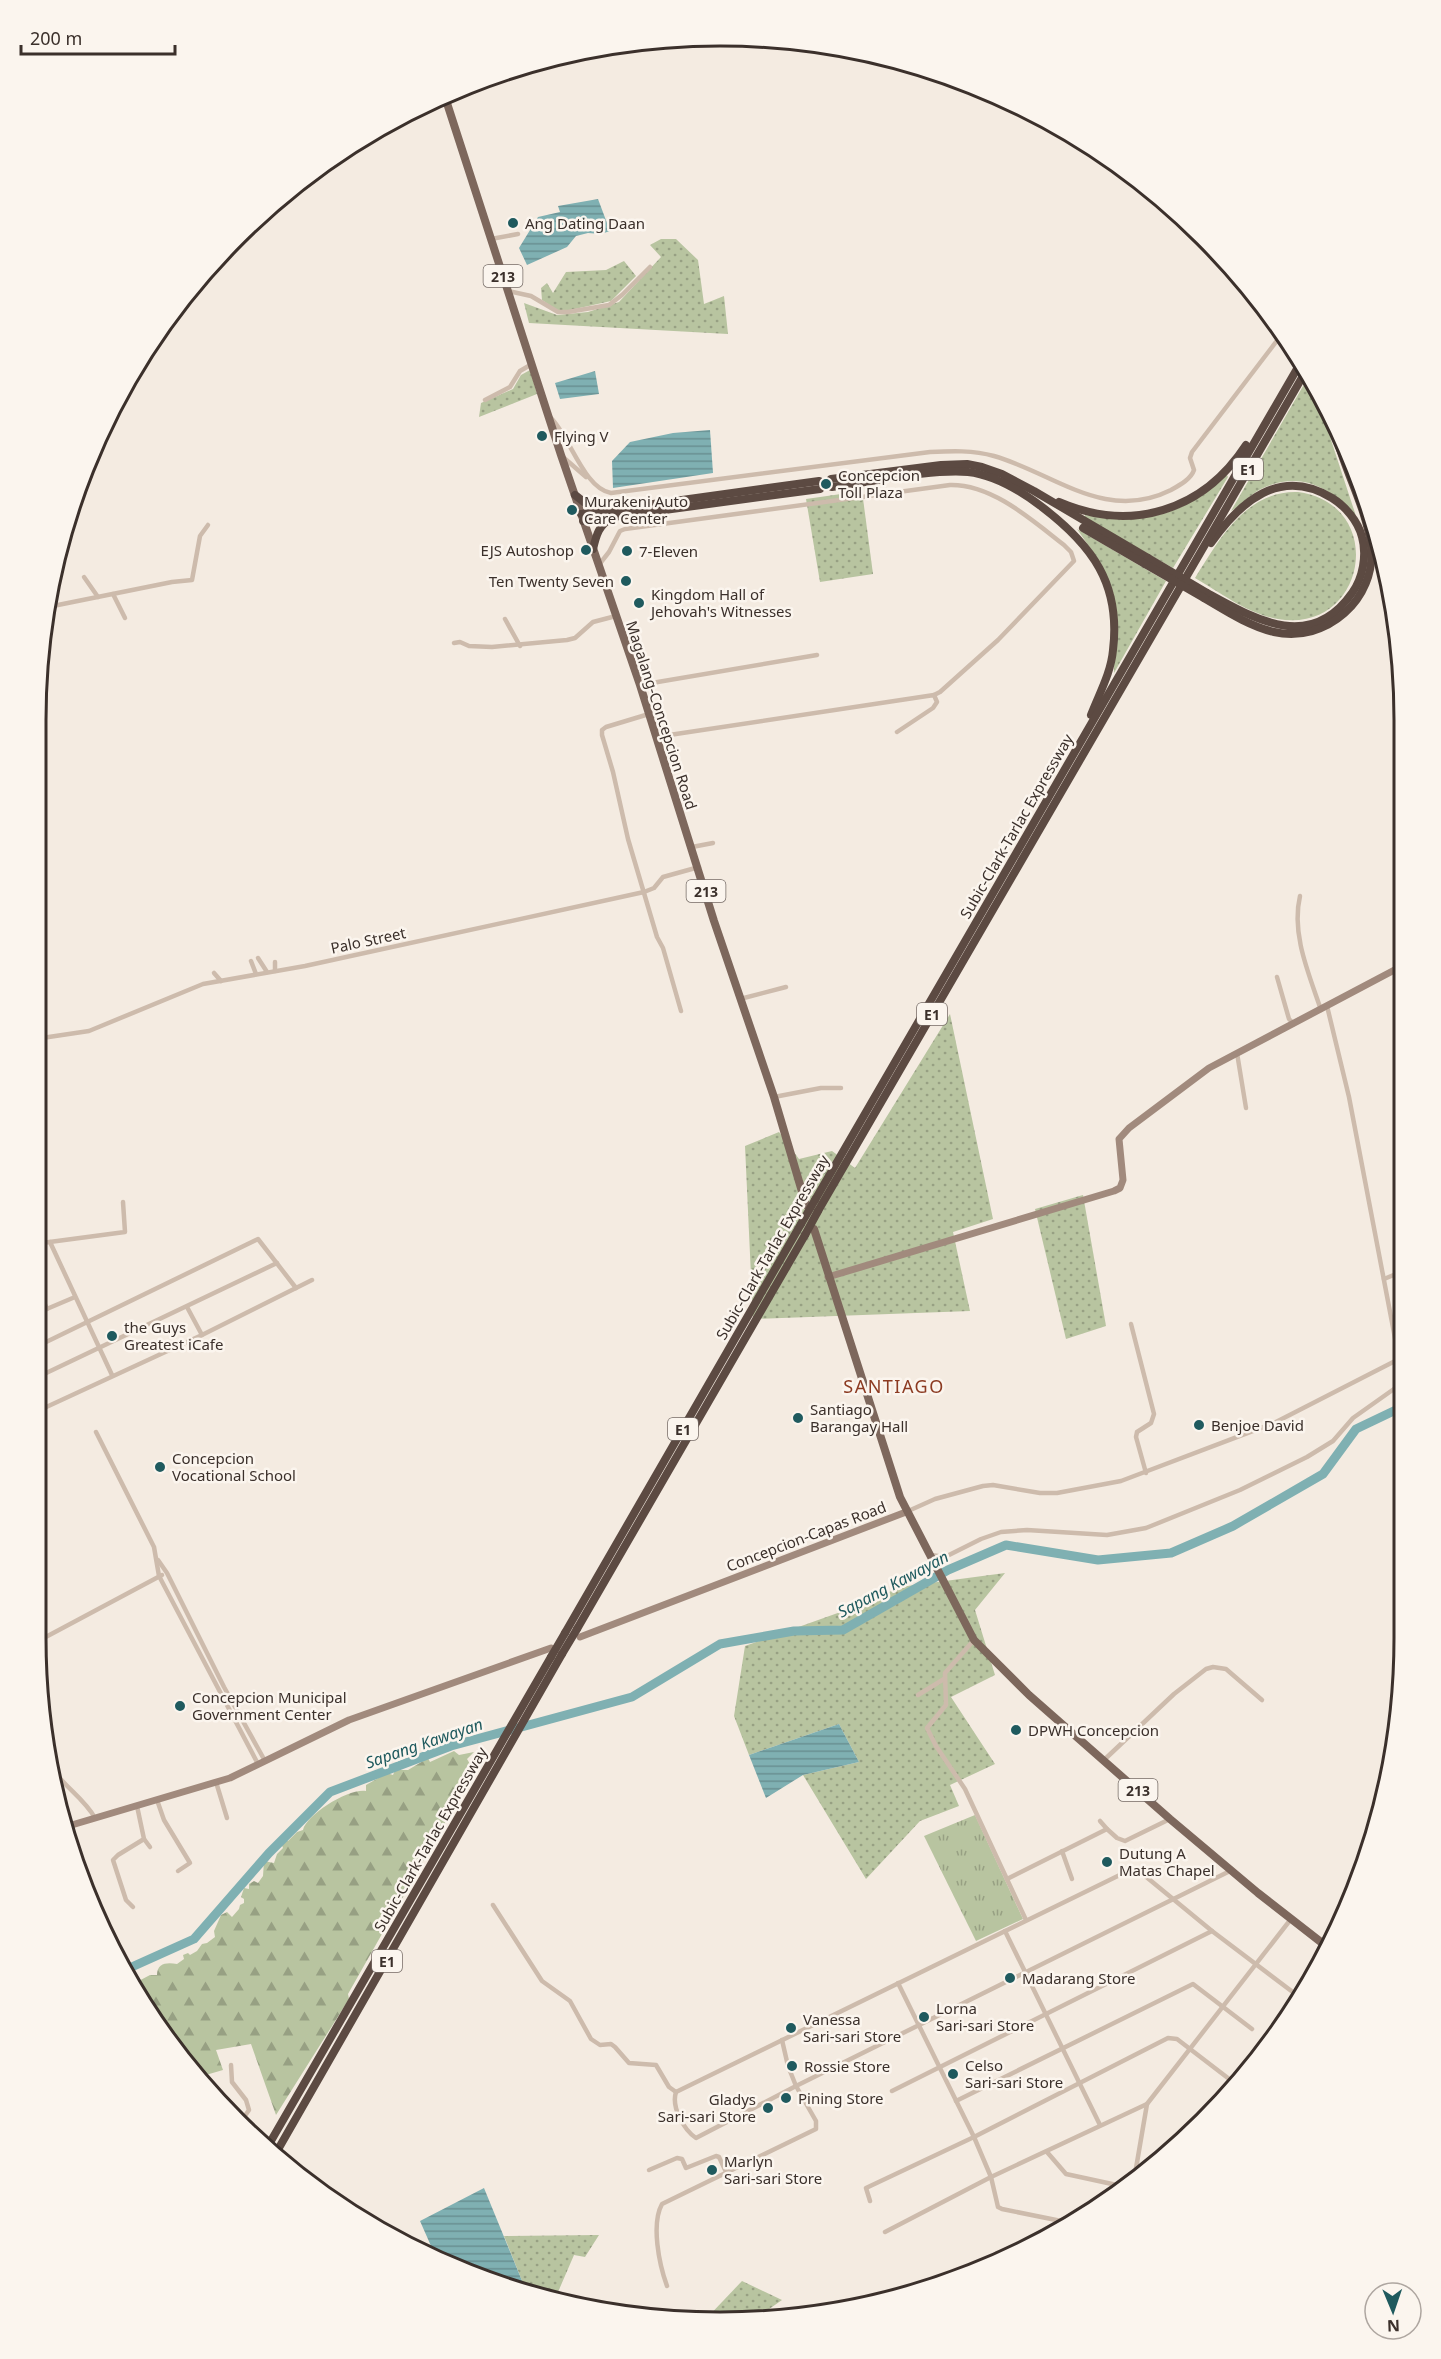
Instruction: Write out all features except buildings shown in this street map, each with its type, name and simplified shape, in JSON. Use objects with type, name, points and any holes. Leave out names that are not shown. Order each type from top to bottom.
[{"type":"highway","name":"Subic-Clark-Tarlac Expressway","points":[[271,2140],[535,1685],[551,1653],[565,1633],[1296,371]]},
{"type":"highway","name":"Subic-Clark-Tarlac Expressway","points":[[279,2148],[562,1654],[579,1633],[818,1211],[1301,379]]},
{"type":"highway","points":[[831,483],[944,472],[968,472],[983,475],[1071,507],[1099,514],[1135,516],[1165,511],[1193,498],[1220,477],[1270,413]]},
{"type":"highway","points":[[582,517],[820,485]]},
{"type":"highway","points":[[1190,569],[1236,512],[1266,491],[1303,486],[1321,491],[1336,501],[1357,525],[1363,549],[1361,577],[1337,611],[1321,620],[1291,627],[1269,623],[1205,596]]},
{"type":"highway","points":[[1033,495],[1255,625],[1275,632],[1291,634],[1323,628],[1342,616],[1358,599],[1369,571],[1371,545],[1353,489]]},
{"type":"highway","points":[[575,495],[595,508],[615,512]]},
{"type":"highway","points":[[1033,495],[1086,546],[1100,567],[1110,595],[1114,621],[1113,651],[1106,678],[1081,741]]},
{"type":"highway","points":[[593,549],[597,532],[615,512]]},
{"type":"main road","name":"Magalang-Concepcion Road","points":[[448,105],[561,455],[640,685],[740,999],[774,1097],[806,1205]]},
{"type":"main road","points":[[828,1276],[1120,1188],[1123,1180],[1118,1142],[1120,1137],[1186,1085],[1237,1053],[1394,970]]},
{"type":"main road","name":"213","points":[[814,1229],[906,1512]]},
{"type":"main road","name":"Concepcion-Capas Road","points":[[579,1633],[906,1512],[974,1640],[1029,1695],[1170,1819],[1230,1871],[1322,1943]]},
{"type":"main road","points":[[73,1825],[216,1782],[349,1720],[551,1653]]},
{"type":"street","points":[[491,239],[518,234]]},
{"type":"street","points":[[508,291],[531,296],[558,312],[568,312],[615,301],[650,267]]},
{"type":"street","points":[[561,455],[606,492],[619,493],[930,452],[969,451],[1006,460],[1093,497],[1110,500],[1146,499],[1173,488],[1191,476],[1194,470],[1190,458],[1192,452],[1277,341]]},
{"type":"street","points":[[485,400],[510,387],[520,370],[532,364]]},
{"type":"street","points":[[548,415],[562,429],[588,478]]},
{"type":"street","points":[[598,566],[609,552],[620,531],[625,529],[950,485],[982,490],[1002,501],[1054,537],[1071,552],[1074,561],[998,640],[934,695],[656,737]]},
{"type":"street","points":[[56,605],[192,580],[200,536],[208,525]]},
{"type":"street","points":[[84,577],[98,597]]},
{"type":"street","points":[[113,594],[124,618]]},
{"type":"street","points":[[454,643],[492,647],[575,638],[593,622],[616,616]]},
{"type":"street","points":[[505,619],[520,645]]},
{"type":"street","points":[[640,685],[817,655]]},
{"type":"street","points":[[897,732],[933,708],[937,702],[934,695]]},
{"type":"street","points":[[649,714],[606,727],[602,732],[628,839],[681,1011]]},
{"type":"street","points":[[692,847],[713,843]]},
{"type":"street","name":"Palo Street","points":[[46,1037],[89,1031],[203,984],[275,971],[644,892],[654,888],[663,876],[699,867]]},
{"type":"street","points":[[1300,896],[1296,915],[1297,931],[1324,1008],[1349,1097],[1394,1329]]},
{"type":"street","points":[[258,958],[267,972]]},
{"type":"street","points":[[251,961],[256,974]]},
{"type":"street","points":[[275,962],[275,971]]},
{"type":"street","points":[[214,973],[221,981]]},
{"type":"street","points":[[1277,977],[1289,1019],[1294,1024]]},
{"type":"street","points":[[740,999],[786,987]]},
{"type":"street","points":[[1237,1053],[1246,1108]]},
{"type":"street","points":[[774,1097],[820,1088],[841,1088]]},
{"type":"street","points":[[46,1243],[125,1232],[123,1202]]},
{"type":"street","points":[[46,1342],[258,1239],[296,1288]]},
{"type":"street","points":[[51,1242],[112,1375]]},
{"type":"street","points":[[46,1373],[277,1263]]},
{"type":"street","points":[[1384,1279],[1394,1275]]},
{"type":"street","points":[[46,1407],[202,1335],[312,1280]]},
{"type":"street","points":[[46,1309],[75,1297]]},
{"type":"street","points":[[187,1307],[202,1335]]},
{"type":"street","points":[[1131,1324],[1154,1414],[1151,1423],[1137,1432],[1136,1437],[1146,1473]]},
{"type":"street","points":[[906,1512],[935,1499],[983,1486],[1004,1486],[1040,1493],[1065,1493],[1107,1485],[1146,1473],[1293,1415],[1394,1362]]},
{"type":"street","points":[[930,1557],[945,1557],[1001,1532],[1027,1530],[1107,1535],[1146,1528],[1240,1490],[1307,1457],[1333,1441],[1353,1418],[1394,1389]]},
{"type":"street","points":[[96,1432],[147,1532],[156,1558],[159,1576],[262,1762]]},
{"type":"street","points":[[156,1558],[167,1573],[262,1762]]},
{"type":"street","points":[[46,1637],[167,1573]]},
{"type":"street","points":[[974,1640],[949,1667],[944,1679],[946,1705],[927,1728],[936,1746],[965,1789],[1026,1920]]},
{"type":"street","points":[[1104,1760],[1165,1702],[1206,1669],[1214,1667],[1226,1669],[1262,1700]]},
{"type":"street","points":[[918,1695],[944,1679]]},
{"type":"street","points":[[62,1781],[88,1804],[95,1818]]},
{"type":"street","points":[[216,1782],[227,1818]]},
{"type":"street","points":[[157,1800],[164,1820],[190,1863],[178,1871]]},
{"type":"street","points":[[137,1806],[144,1839],[150,1847]]},
{"type":"street","points":[[1100,1821],[1117,1838],[1125,1841],[1170,1819]]},
{"type":"street","points":[[1007,1879],[1107,1829]]},
{"type":"street","points":[[133,1907],[126,1900],[114,1860],[118,1855],[144,1839]]},
{"type":"street","points":[[1062,1851],[1072,1879]]},
{"type":"street","points":[[1230,1871],[1174,1898],[796,2086],[696,2138],[682,2122],[674,2100],[676,2092],[1134,1869],[1174,1898],[1294,1993]]},
{"type":"street","points":[[493,1905],[542,1981],[570,2001],[591,2039],[600,2045],[611,2044],[629,2064],[656,2065],[669,2087],[676,2092]]},
{"type":"street","points":[[885,2232],[991,2177],[1147,2104],[1291,1919]]},
{"type":"street","points":[[892,2091],[1212,1930]]},
{"type":"street","points":[[1005,1931],[1100,2125]]},
{"type":"street","points":[[898,1983],[974,2137],[991,2177],[996,2203],[1002,2209],[1059,2221]]},
{"type":"street","points":[[956,2101],[1193,1984],[1252,2029]]},
{"type":"street","points":[[870,2201],[866,2188],[974,2137],[1168,2038],[1177,2039],[1230,2080]]},
{"type":"street","points":[[667,2286],[656,2224],[657,2213],[662,2204],[816,2129],[816,2121],[796,2086],[788,2066],[782,2040]]},
{"type":"street","points":[[231,2065],[232,2082],[246,2100],[249,2110],[245,2116]]},
{"type":"street","points":[[1136,2169],[1147,2104]]},
{"type":"street","points":[[1047,2152],[1066,2174],[1115,2185]]},
{"type":"street","points":[[649,2170],[677,2158],[682,2159],[686,2168],[716,2156],[719,2157],[727,2174]]},
{"type":"green space","points":[[661,239],[676,239],[698,260],[704,304],[724,296],[728,334],[529,323],[524,303],[557,315],[588,312],[619,302],[661,257],[650,245]]},
{"type":"green space","points":[[624,261],[636,276],[611,301],[566,311],[557,310],[542,300],[541,288],[547,283],[553,293],[566,272],[606,270]]},
{"type":"green space","points":[[530,370],[537,394],[479,417],[481,403],[513,389],[521,375]]},
{"type":"green space","points":[[1304,384],[1330,433],[1356,516],[1325,490],[1313,484],[1289,481],[1261,489],[1231,511]]},
{"type":"green space","points":[[1227,475],[1228,477],[1173,568],[1085,518],[1085,515],[1125,519],[1162,514],[1195,500]]},
{"type":"green space","points":[[862,491],[873,574],[820,582],[806,499]]},
{"type":"green space","points":[[1298,492],[1327,502],[1345,519],[1355,541],[1355,566],[1347,589],[1331,607],[1308,618],[1278,619],[1245,608],[1195,578],[1224,534],[1249,508],[1263,499]]},
{"type":"green space","points":[[1077,529],[1166,581],[1114,673],[1114,595],[1102,565]]},
{"type":"green space","points":[[950,1014],[993,1219],[953,1232],[970,1311],[753,1319],[745,1146],[779,1132],[799,1159],[832,1151],[855,1168]]},
{"type":"green space","points":[[1083,1195],[1106,1326],[1066,1339],[1035,1209]]},
{"type":"green space","points":[[1005,1573],[975,1610],[995,1675],[951,1697],[995,1764],[950,1785],[959,1806],[920,1821],[866,1879],[803,1775],[859,1762],[839,1724],[749,1755],[734,1716],[745,1646],[863,1604],[900,1587]]},
{"type":"green space","points":[[454,1751],[459,1755],[474,1752],[467,1759],[470,1764],[451,1812],[348,1994],[349,1999],[276,2115],[251,2044],[216,2050],[223,2070],[207,2075],[160,2013],[140,1980],[150,1975],[157,1975],[157,1971],[163,1964],[177,1964],[184,1959],[183,1955],[188,1953],[190,1955],[202,1944],[215,1937],[214,1931],[221,1915],[227,1912],[232,1917],[244,1903],[241,1897],[244,1888],[249,1889],[249,1884],[254,1881],[258,1883],[263,1876],[264,1861],[274,1863],[277,1854],[283,1848],[281,1843],[285,1839],[288,1841],[297,1832],[303,1830],[320,1810],[340,1798],[359,1791],[366,1791],[366,1785],[387,1773],[393,1775],[395,1770],[408,1770],[428,1758],[430,1762]]},
{"type":"green space","points":[[975,1815],[1023,1919],[976,1941],[924,1836]]},
{"type":"green space","points":[[599,2235],[585,2257],[574,2255],[558,2293],[523,2283],[504,2236]]},
{"type":"green space","points":[[742,2281],[782,2300],[766,2311],[713,2312]]},
{"type":"water","points":[[598,199],[610,231],[576,236],[567,247],[527,265],[519,248],[538,217],[560,212],[558,206]]},
{"type":"water","points":[[595,371],[599,394],[560,399],[555,383]]},
{"type":"water","points":[[710,430],[713,473],[613,488],[612,461],[630,442],[673,433]]},
{"type":"water","points":[[839,1724],[859,1762],[803,1775],[766,1798],[749,1755]]},
{"type":"water","points":[[484,2188],[523,2283],[430,2247],[420,2221]]},
{"type":"waterway","name":"Sapang Kawayan","points":[[132,1967],[194,1939],[269,1853],[330,1792],[451,1746],[632,1697],[720,1644],[794,1631],[843,1630],[948,1570],[1006,1545],[1098,1560],[1171,1553],[1233,1526],[1323,1474],[1356,1429],[1394,1411]]},
{"type":"place","name":"Ang Dating Daan","points":[[513,223]]},
{"type":"place","name":"Flying V","points":[[542,436]]},
{"type":"place","name":"Concepcion Toll Plaza","points":[[826,484]]},
{"type":"place","name":"Murakeni Auto Care Center","points":[[572,510]]},
{"type":"place","name":"EJS Autoshop","points":[[586,550]]},
{"type":"place","name":"7-Eleven","points":[[627,551]]},
{"type":"place","name":"Ten Twenty Seven","points":[[626,581]]},
{"type":"place","name":"Kingdom Hall of Jehovah's Witnesses","points":[[639,603]]},
{"type":"place","name":"the Guys Greatest iCafe","points":[[112,1336]]},
{"type":"place","name":"Santiago Barangay Hall","points":[[798,1418]]},
{"type":"place","name":"Benjoe David","points":[[1199,1425]]},
{"type":"place","name":"Concepcion Vocational School","points":[[160,1467]]},
{"type":"place","name":"Concepcion Municipal Government Center","points":[[180,1706]]},
{"type":"place","name":"DPWH Concepcion","points":[[1016,1730]]},
{"type":"place","name":"Dutung A Matas Chapel","points":[[1107,1862]]},
{"type":"place","name":"Madarang Store","points":[[1010,1978]]},
{"type":"place","name":"Lorna Sari-sari Store","points":[[924,2017]]},
{"type":"place","name":"Vanessa Sari-sari Store","points":[[791,2028]]},
{"type":"place","name":"Rossie Store","points":[[792,2066]]},
{"type":"place","name":"Celso Sari-sari Store","points":[[953,2074]]},
{"type":"place","name":"Pining Store","points":[[786,2098]]},
{"type":"place","name":"Gladys Sari-sari Store","points":[[768,2108]]},
{"type":"place","name":"Marlyn Sari-sari Store","points":[[712,2170]]},
{"type":"district","name":"SANTIAGO","points":[[894,1386]]}]
